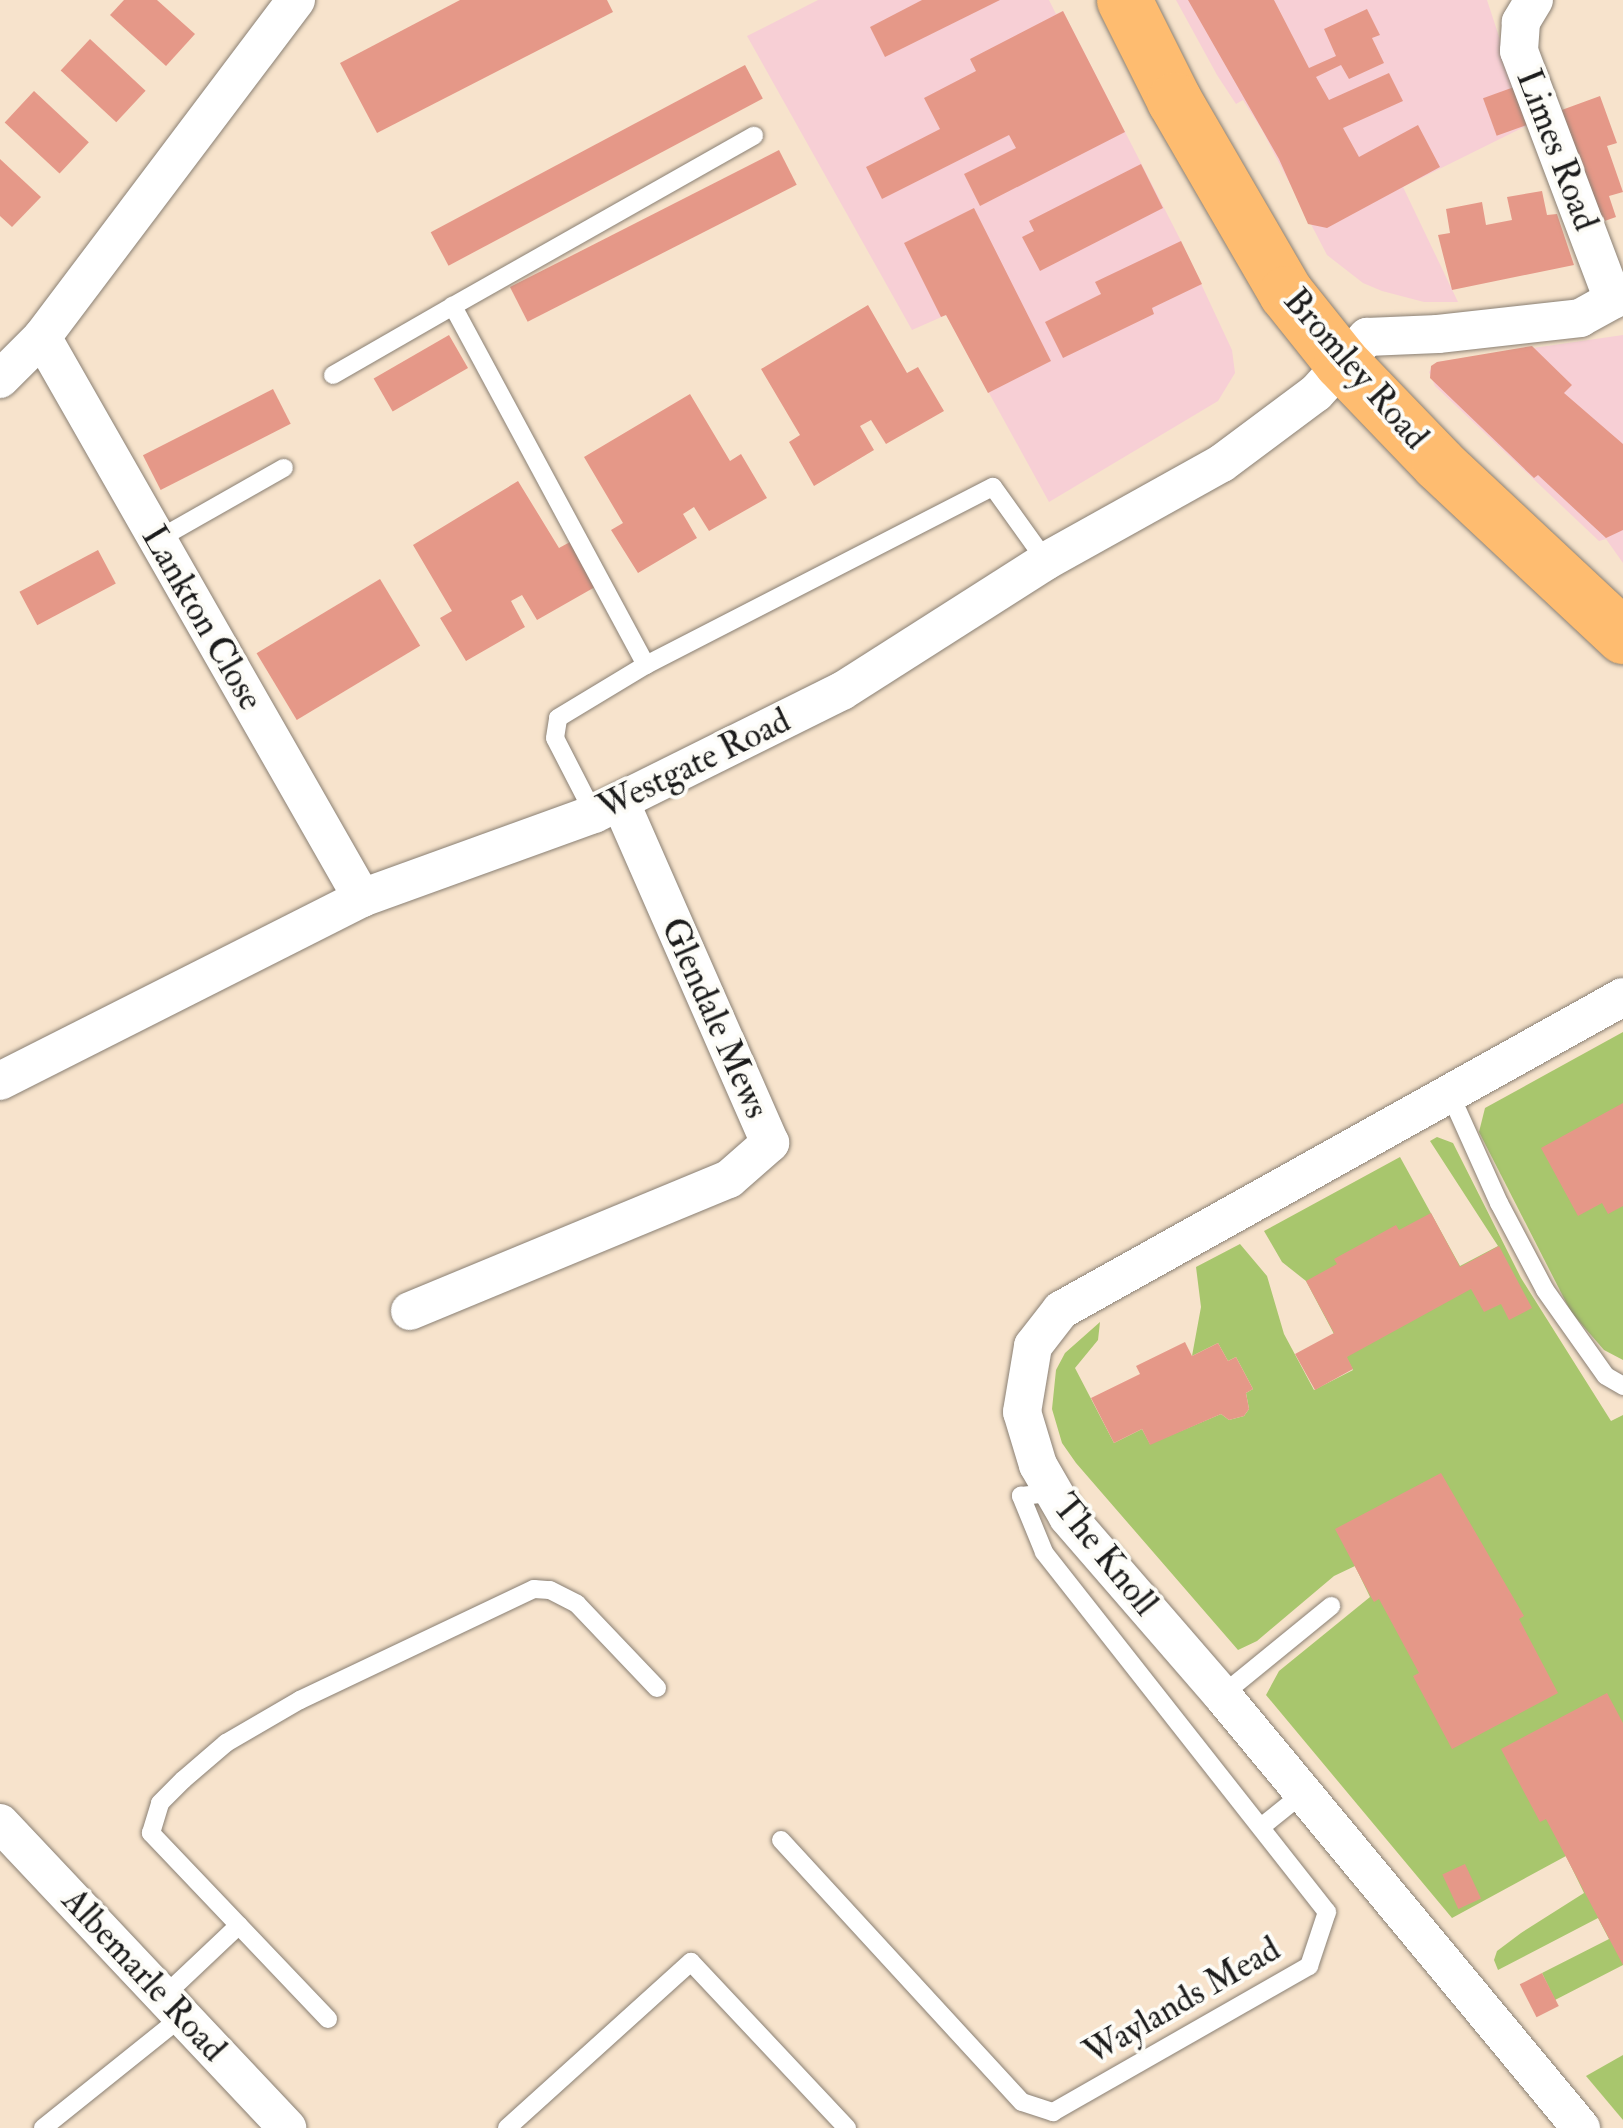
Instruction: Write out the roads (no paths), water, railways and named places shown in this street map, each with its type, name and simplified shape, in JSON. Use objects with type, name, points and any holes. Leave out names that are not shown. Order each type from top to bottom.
[{"type":"main road","name":"Bromley Road","points":[[1124,0],[1174,100],[1286,292],[1341,362],[1439,464],[1623,636]]},
{"type":"street","points":[[0,379],[42,338],[296,0]]},
{"type":"street","name":"Limes Road","points":[[1534,0],[1520,22],[1519,50],[1618,301]]},
{"type":"street","name":"Westgate Road","points":[[0,1081],[362,898],[607,808],[842,691],[1046,562],[1222,463],[1316,393],[1367,337],[1438,334],[1580,318],[1618,301]]},
{"type":"street","name":"Lankton Close","points":[[42,338],[362,898]]},
{"type":"street","name":"Glendale Mews","points":[[410,1311],[729,1179],[770,1143],[607,808]]},
{"type":"street","name":"The Knoll","points":[[1581,2128],[1222,1695],[1068,1517],[1052,1493],[1028,1440],[1022,1412],[1026,1368],[1044,1326],[1060,1310],[1623,997]]},
{"type":"street","name":"Albemarle Road","points":[[0,1823],[287,2128]]},
{"type":"lane","points":[[334,375],[754,136]]},
{"type":"lane","points":[[454,306],[646,665]]},
{"type":"lane","points":[[157,540],[284,468]]},
{"type":"lane","points":[[607,808],[555,738],[558,718],[646,665],[993,487],[1046,562]]},
{"type":"lane","points":[[1450,1094],[1498,1203],[1545,1290],[1606,1376],[1623,1386]]},
{"type":"lane","name":"Waylands Mead","points":[[781,1840],[1022,2102],[1053,2112],[1309,1966],[1328,1912],[1044,1552],[1021,1496],[1052,1493]]},
{"type":"lane","points":[[328,2019],[159,1844],[152,1833],[152,1819],[172,1792],[226,1743],[300,1700],[534,1589],[550,1590],[577,1604],[656,1688]]},
{"type":"lane","points":[[1222,1695],[1331,1606]]},
{"type":"lane","points":[[1261,1828],[1302,1794]]},
{"type":"lane","points":[[43,2128],[174,2006],[238,1926]]},
{"type":"lane","points":[[506,2128],[691,1962],[847,2128]]}]
